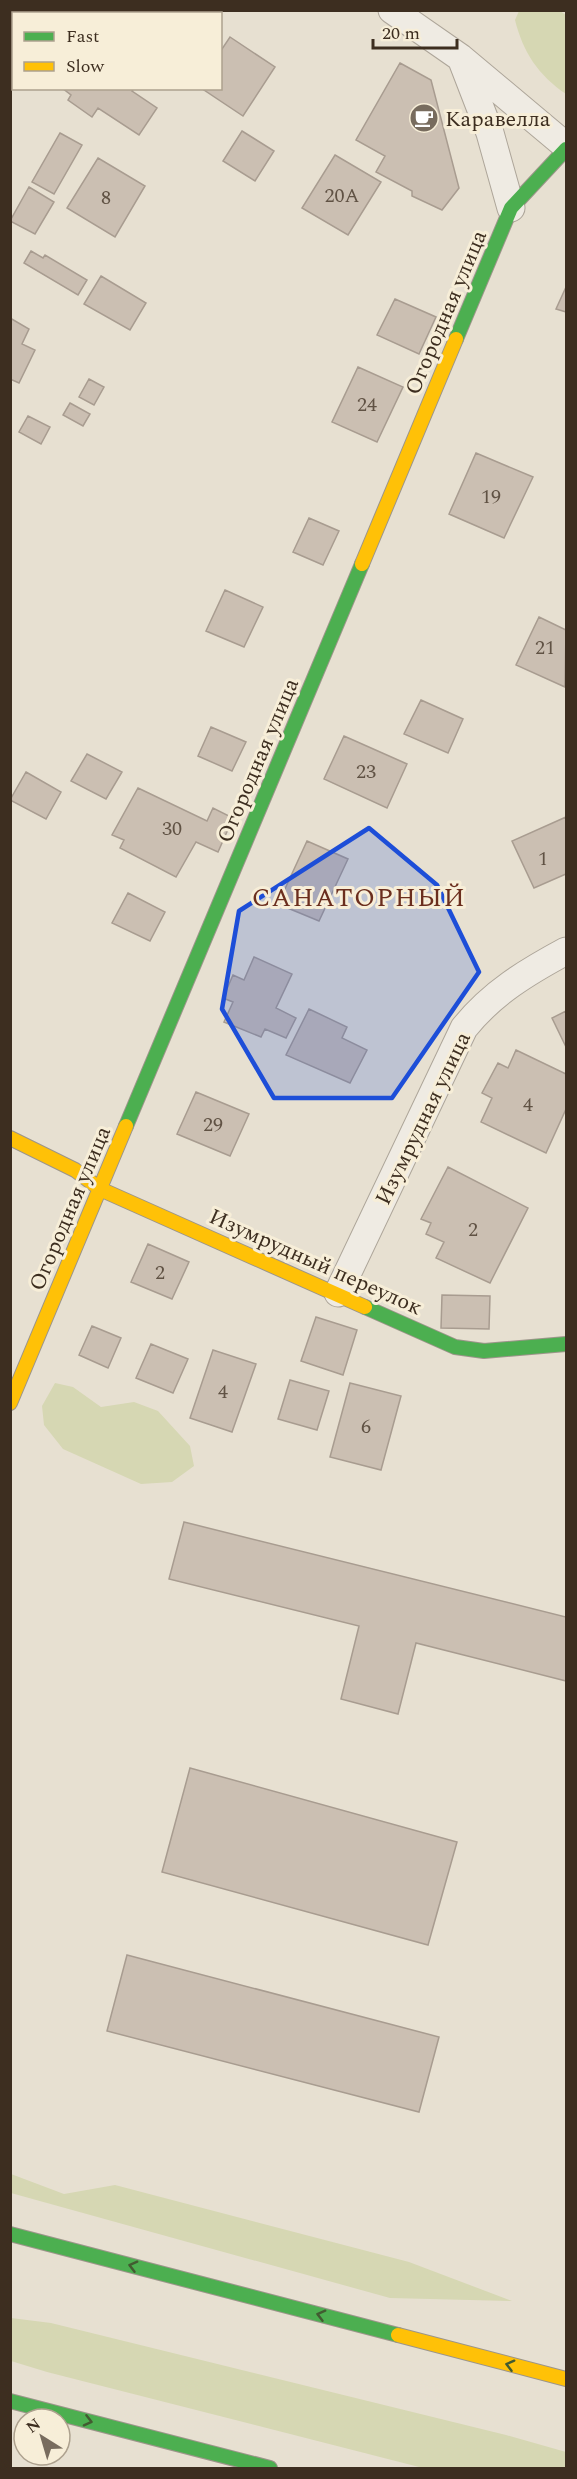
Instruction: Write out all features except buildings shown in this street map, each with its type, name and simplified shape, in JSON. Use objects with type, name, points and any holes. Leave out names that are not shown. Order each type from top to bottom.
[{"type":"main road","name":"Огородная улица","points":[[10,1403],[511,208],[567,148]]},
{"type":"main road","name":"Изумрудный переулок","points":[[10,1138],[75,1170],[100,1189],[338,1293],[454,1347],[484,1350],[567,1344]]},
{"type":"main road","points":[[10,2234],[567,2379]]},
{"type":"main road","points":[[10,2401],[270,2469]]},
{"type":"street","points":[[392,10],[461,58],[567,148]]},
{"type":"street","points":[[461,58],[490,133],[511,208]]},
{"type":"street","name":"Изумрудная улица","points":[[338,1293],[464,1028],[483,1004],[518,978],[567,951]]},
{"type":"highlighted area","points":[[369,828],[437,885],[479,972],[392,1098],[274,1098],[222,1009],[239,911]]},
{"type":"green space","points":[[519,11],[560,11],[566,15],[566,94],[547,79],[527,52],[515,20]]},
{"type":"green space","points":[[55,1383],[73,1387],[101,1407],[134,1402],[158,1411],[190,1446],[194,1466],[172,1482],[141,1484],[63,1449],[44,1425],[42,1406]]},
{"type":"green space","points":[[11,2174],[64,2194],[115,2185],[409,2262],[512,2301],[390,2298],[11,2193]]},
{"type":"green space","points":[[11,2318],[51,2323],[506,2435],[566,2452],[566,2468],[423,2468],[47,2372],[11,2361]]},
{"type":"traffic: fast","points":[[456,339],[511,208],[566,149]]},
{"type":"traffic: fast","points":[[126,1126],[362,564]]},
{"type":"traffic: fast","points":[[365,1307],[455,1347],[484,1351],[566,1344]]},
{"type":"traffic: fast","points":[[10,2234],[398,2335]]},
{"type":"traffic: fast","points":[[10,2401],[270,2468]]},
{"type":"traffic: slow","points":[[362,564],[456,339]]},
{"type":"traffic: slow","points":[[10,1403],[126,1126]]},
{"type":"traffic: slow","points":[[10,1138],[75,1170],[100,1189],[365,1307]]},
{"type":"traffic: slow","points":[[398,2335],[566,2379]]},
{"type":"place","name":"Каравелла","points":[[424,118]]},
{"type":"district","name":"САНАТОРНЫЙ","points":[[359,897]]}]
